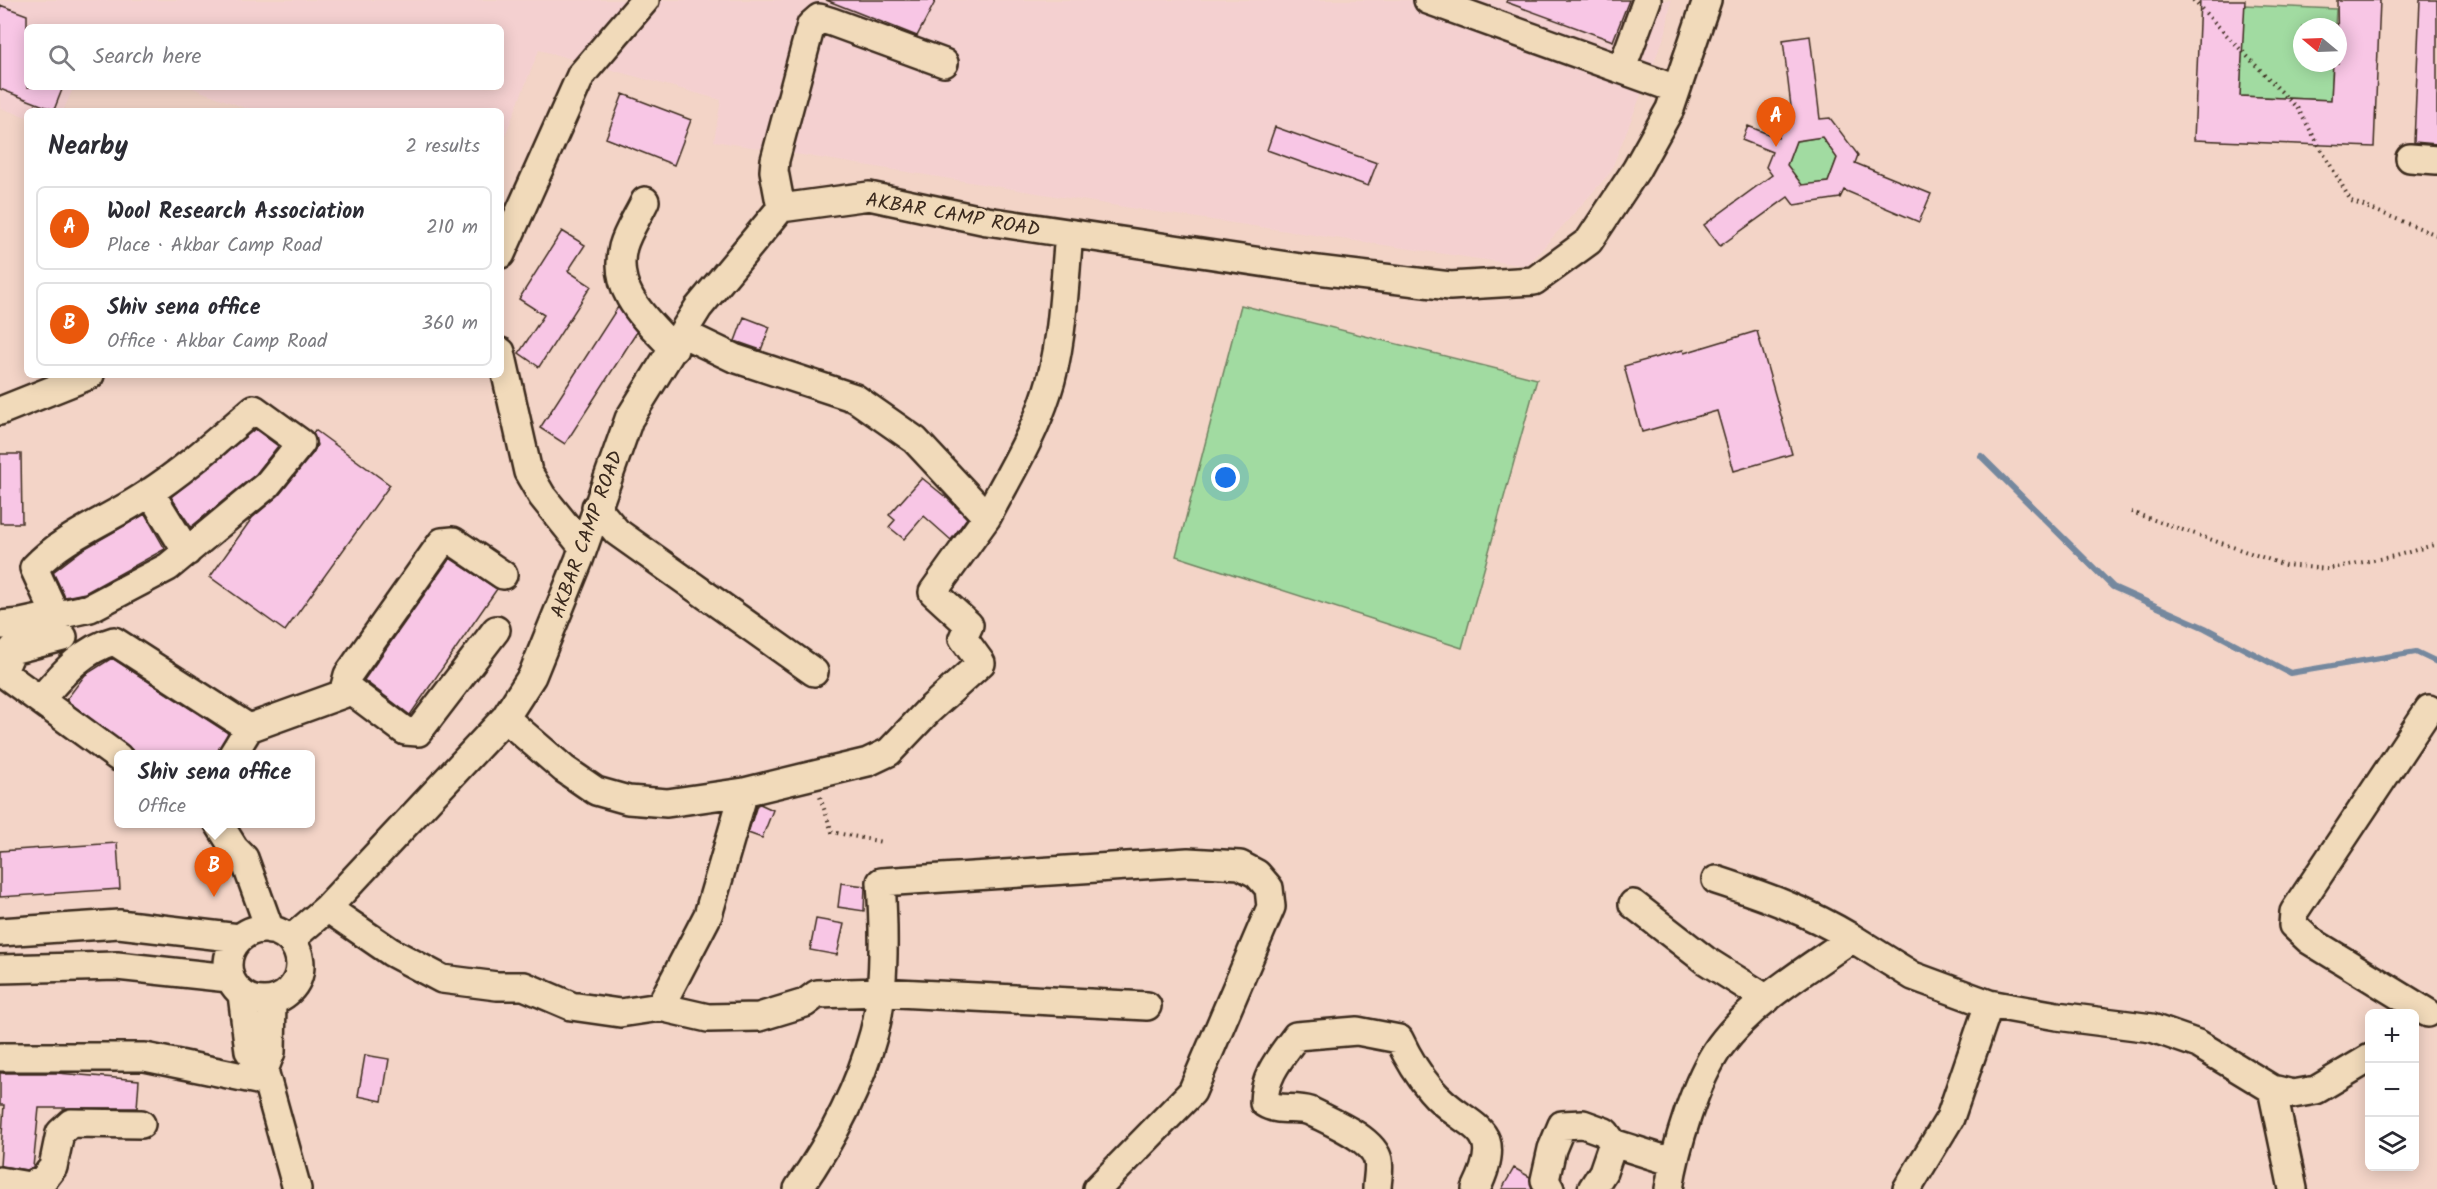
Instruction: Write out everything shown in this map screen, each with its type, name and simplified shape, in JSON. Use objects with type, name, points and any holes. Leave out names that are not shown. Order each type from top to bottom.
[{"type":"street","points":[[504,247],[581,75],[645,0]]},
{"type":"street","points":[[1428,0],[1676,88]]},
{"type":"street","points":[[1622,68],[1647,0]]},
{"type":"street","name":"AKBAR CAMP ROAD","points":[[264,934],[327,908],[505,718],[532,676],[583,547],[629,419],[698,308],[781,208],[869,196],[987,221],[1300,268],[1450,286],[1534,281],[1589,241],[1636,170],[1670,109],[1707,0]]},
{"type":"street","points":[[781,208],[774,171],[775,160],[811,25],[819,18],[944,63]]},
{"type":"street","points":[[2410,158],[2437,160]]},
{"type":"street","points":[[645,201],[623,246],[619,274],[635,308],[679,341],[855,398],[915,440],[987,517]]},
{"type":"street","points":[[505,718],[564,769],[596,791],[628,800],[667,802],[744,792],[868,762],[889,752],[928,711],[981,663],[963,638],[969,625],[933,592],[987,517],[1021,454],[1048,393],[1055,362],[1070,234]]},
{"type":"street","points":[[504,365],[528,472],[542,496],[583,547]]},
{"type":"street","points":[[0,411],[82,378]]},
{"type":"street","points":[[60,626],[34,567],[49,552],[183,470],[254,409],[301,443],[267,485],[168,567],[60,626],[12,650],[1,672],[114,754]]},
{"type":"street","points":[[150,492],[187,552]]},
{"type":"street","points":[[596,507],[616,532],[814,672]]},
{"type":"street","points":[[235,750],[249,728],[343,694],[348,675],[442,542],[453,541],[503,575]]},
{"type":"street","points":[[0,625],[60,626]]},
{"type":"street","points":[[345,686],[405,731],[418,732],[496,630]]},
{"type":"street","points":[[40,700],[74,662],[100,645],[114,641],[249,728]]},
{"type":"street","points":[[2427,1015],[2309,940],[2293,925],[2294,912],[2429,709]]},
{"type":"street","points":[[660,1007],[708,915],[744,792]]},
{"type":"street","points":[[222,828],[234,848],[231,861],[264,934]]},
{"type":"street","points":[[798,1189],[853,1094],[875,1031],[884,925],[881,882],[1188,862],[1240,865],[1257,874],[1269,888],[1271,907],[1192,1092],[1097,1189]]},
{"type":"street","points":[[1716,880],[1782,901],[1816,916],[1913,976],[1989,1004],[2057,1016],[2152,1028],[2198,1044],[2272,1089],[2293,1094],[2316,1090],[2365,1061]]},
{"type":"street","points":[[1633,904],[1705,960],[1767,999]]},
{"type":"street","points":[[327,908],[391,952],[442,978],[497,986],[524,986],[572,1006],[620,1013],[660,1007],[708,1018],[759,1017],[805,1003],[817,994],[879,992],[1147,1005]]},
{"type":"street","points":[[117,966],[119,924]]},
{"type":"street","points":[[0,932],[119,924],[264,934],[298,952],[300,968],[296,982],[286,994],[272,1001],[257,1001],[236,986],[117,966],[0,969]]},
{"type":"street","points":[[264,934],[231,950],[227,964],[236,986],[249,1051],[265,1076],[297,1189]]},
{"type":"street","points":[[1669,1189],[1673,1162],[1694,1100],[1720,1047],[1767,999],[1852,938]]},
{"type":"street","points":[[265,1076],[271,1052],[272,1001]]},
{"type":"street","points":[[1907,1189],[1950,1118],[1989,1004]]},
{"type":"street","points":[[1377,1189],[1378,1159],[1373,1148],[1364,1141],[1310,1110],[1272,1108],[1264,1103],[1264,1090],[1271,1071],[1296,1036],[1357,1031],[1399,1039],[1432,1091],[1477,1128],[1486,1139],[1488,1165],[1476,1189]]},
{"type":"street","points":[[0,1057],[145,1057],[265,1076]]},
{"type":"street","points":[[2272,1089],[2293,1189]]},
{"type":"street","points":[[0,1181],[29,1186],[43,1180],[53,1167],[60,1133],[71,1123],[141,1124]]},
{"type":"street","points":[[1550,1189],[1545,1180],[1552,1149],[1562,1125],[1583,1124],[1605,1132],[1613,1143],[1673,1162]]},
{"type":"street","points":[[1592,1189],[1603,1172],[1613,1143]]},
{"type":"path","points":[[2193,0],[2298,109],[2350,201],[2437,235]]},
{"type":"path","points":[[2131,512],[2285,565],[2327,570],[2395,556],[2437,544]]},
{"type":"path","points":[[821,772],[820,801],[832,832],[882,842]]},
{"type":"shaded area","points":[[0,0],[1671,0],[1666,32],[1610,173],[1527,266],[1143,210],[714,141],[721,100],[539,50],[504,138],[504,108],[245,108],[198,90],[504,90],[504,24],[24,24],[24,90],[73,90],[64,108],[24,108],[24,116],[0,108]]},
{"type":"green space","points":[[2244,5],[2336,9],[2336,18],[2293,18],[2293,72],[2333,72],[2331,100],[2240,96]]},
{"type":"green space","points":[[1822,137],[1837,158],[1828,182],[1802,185],[1787,165],[1796,141]]},
{"type":"green space","points":[[1241,305],[1537,379],[1462,648],[1176,556]]},
{"type":"building","points":[[826,0],[936,0],[917,36]]},
{"type":"building","points":[[1507,0],[1629,0],[1613,41],[1506,2]]},
{"type":"building","points":[[2200,0],[2245,0],[2240,96],[2331,100],[2333,72],[2347,72],[2347,18],[2337,18],[2337,0],[2380,0],[2374,147],[2194,140]]},
{"type":"building","points":[[2420,0],[2437,0],[2437,144],[2414,142]]},
{"type":"building","points":[[0,5],[27,15],[27,24],[24,24],[24,90],[62,90],[55,108],[49,108],[0,89]]},
{"type":"building","points":[[1810,36],[1820,119],[1830,118],[1858,155],[1855,163],[1931,194],[1919,222],[1844,190],[1840,198],[1794,205],[1788,197],[1720,246],[1704,225],[1772,175],[1766,167],[1772,152],[1742,140],[1748,126],[1778,138],[1784,124],[1793,123],[1783,40]],"holes":[[[1822,137],[1837,158],[1828,182],[1802,185],[1787,165],[1796,141]]]},
{"type":"building","points":[[623,94],[691,120],[674,165],[606,138]]},
{"type":"building","points":[[1275,127],[1377,163],[1368,186],[1267,150]]},
{"type":"building","points":[[562,231],[585,245],[568,271],[591,286],[539,367],[519,353],[544,315],[519,299]]},
{"type":"building","points":[[618,307],[637,332],[565,444],[540,428]]},
{"type":"building","points":[[744,317],[770,327],[761,350],[735,341]]},
{"type":"building","points":[[1757,331],[1792,454],[1734,471],[1717,411],[1642,432],[1624,366],[1683,350],[1684,353]]},
{"type":"building","points":[[255,429],[278,446],[256,474],[191,527],[171,497]]},
{"type":"building","points":[[315,430],[390,485],[285,631],[210,577],[252,518],[279,495],[313,453],[317,445],[313,433]]},
{"type":"building","points":[[0,454],[21,454],[22,523],[0,523]]},
{"type":"building","points":[[922,478],[967,518],[951,540],[924,516],[904,539],[889,527],[895,520],[889,515]]},
{"type":"building","points":[[145,514],[165,549],[85,593],[65,597],[53,572],[82,550]]},
{"type":"building","points":[[450,558],[497,589],[410,715],[364,680]]},
{"type":"building","points":[[112,658],[228,733],[219,750],[133,750],[66,700],[85,675]]},
{"type":"building","points":[[760,804],[773,810],[762,838],[748,833],[757,805]]},
{"type":"building","points":[[117,843],[120,889],[0,897],[0,851]]},
{"type":"building","points":[[841,883],[865,886],[864,911],[838,907]]},
{"type":"building","points":[[816,919],[844,924],[837,955],[810,950]]},
{"type":"building","points":[[365,1055],[389,1059],[382,1101],[358,1096]]},
{"type":"building","points":[[0,1073],[57,1073],[139,1080],[137,1108],[39,1108],[33,1167],[27,1170],[0,1166],[4,1105],[0,1105]]},
{"type":"building","points":[[1514,1168],[1530,1177],[1532,1189],[1502,1189]]},
{"type":"waterway","points":[[1981,456],[2113,587],[2205,628],[2290,673],[2416,652],[2437,662]]},
{"type":"place","name":"Wool Research Association","points":[[1776,147]]},
{"type":"place","name":"Shiv sena office","points":[[214,897]]}]
